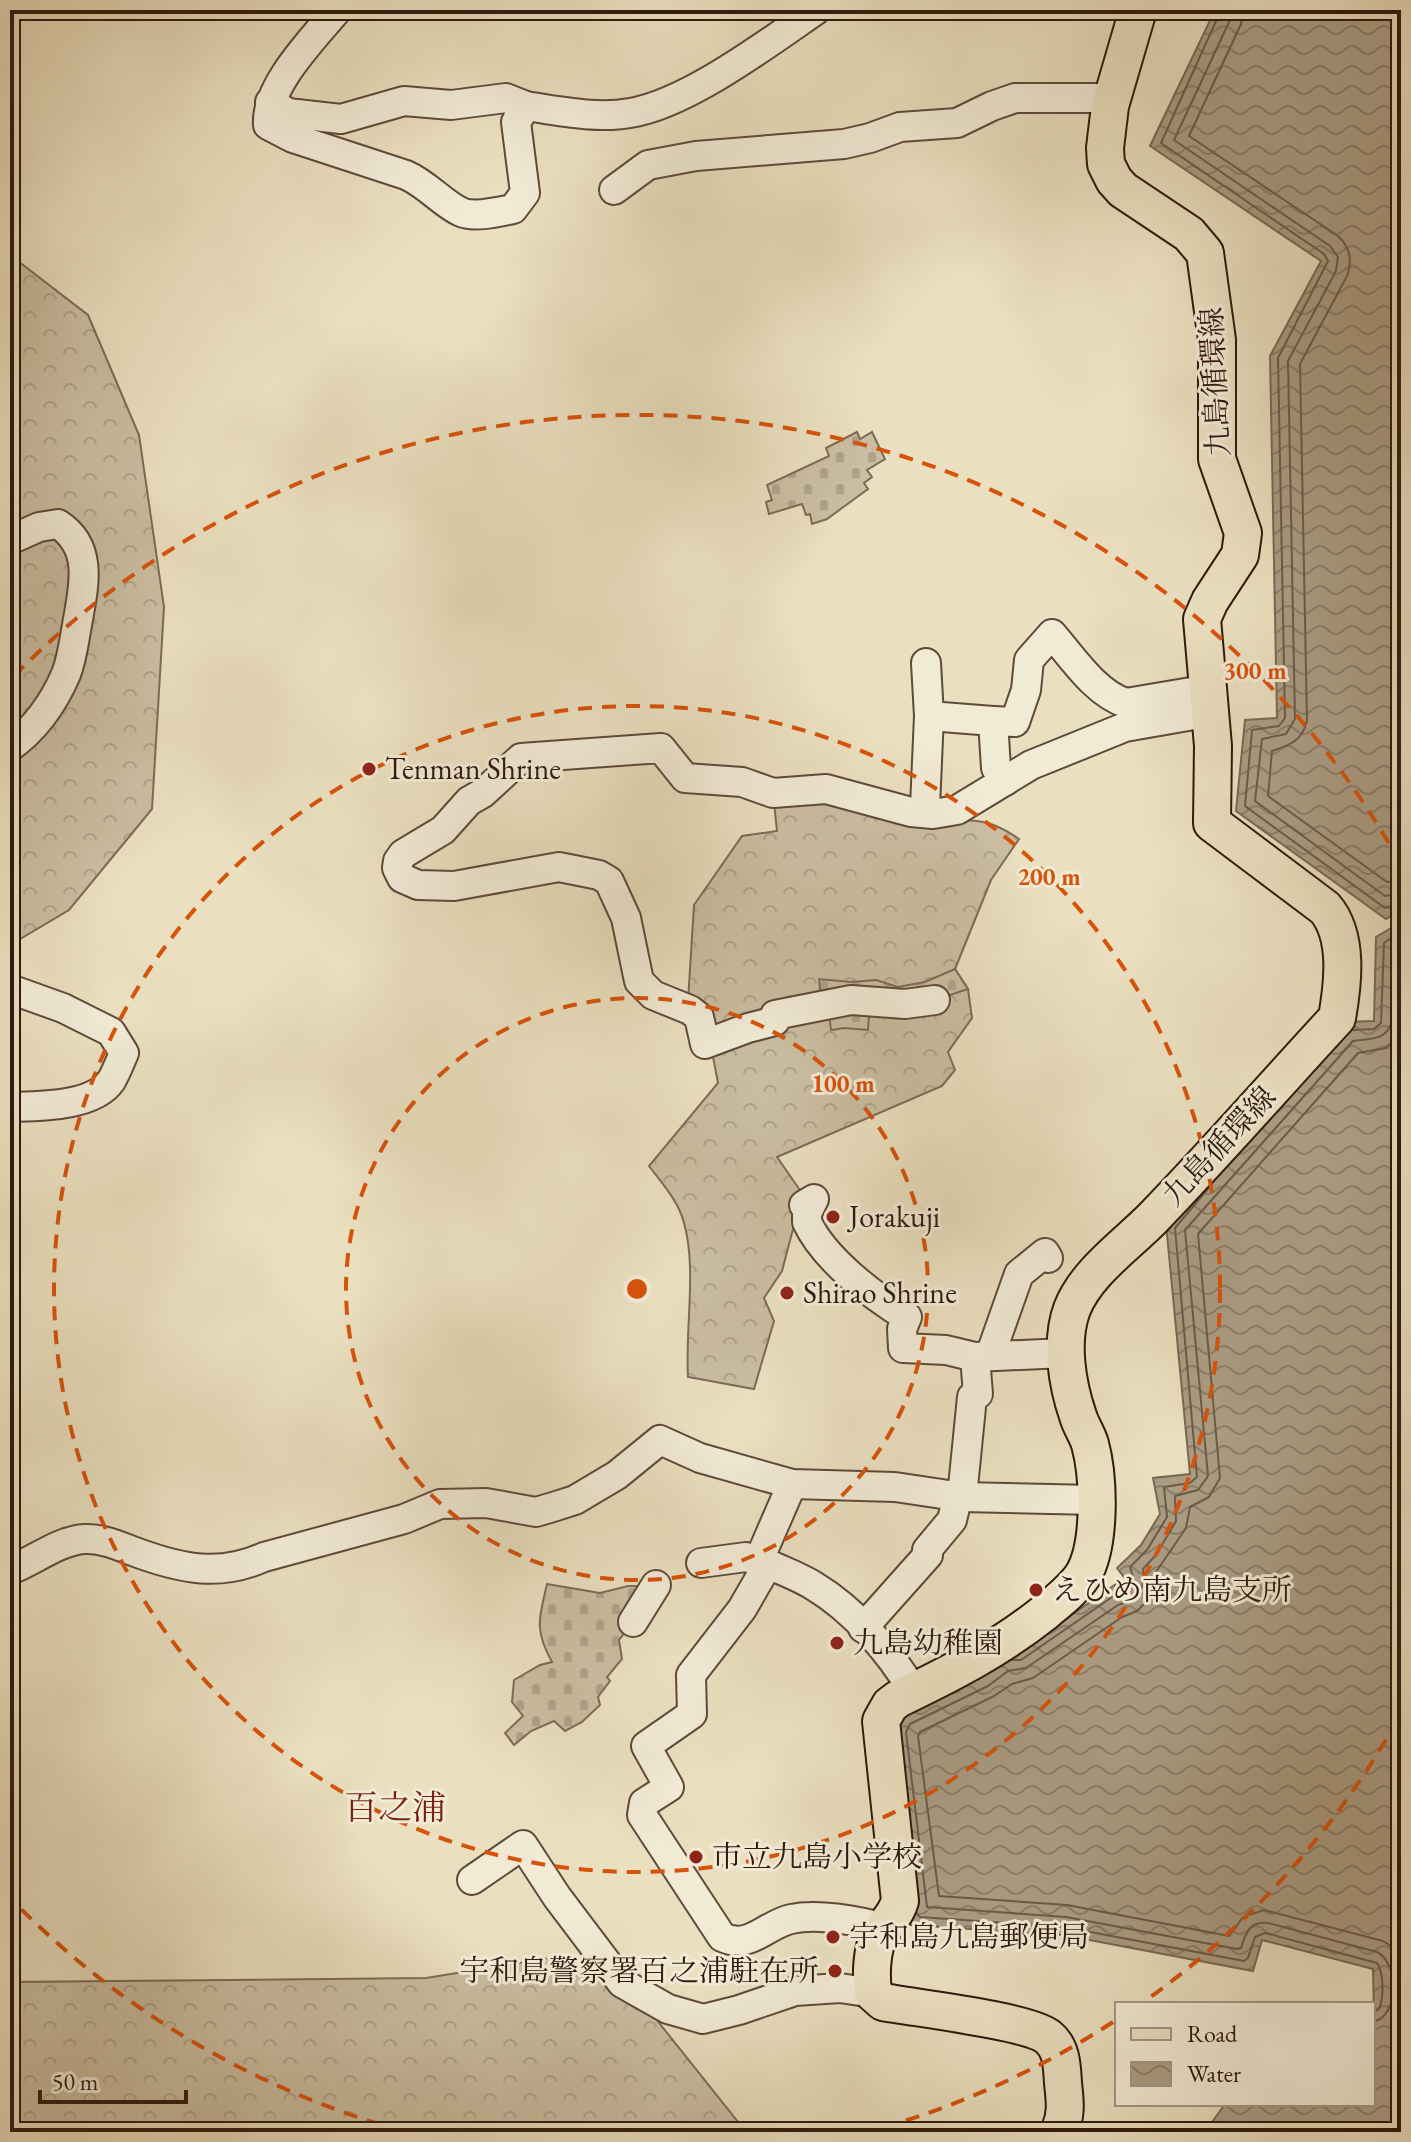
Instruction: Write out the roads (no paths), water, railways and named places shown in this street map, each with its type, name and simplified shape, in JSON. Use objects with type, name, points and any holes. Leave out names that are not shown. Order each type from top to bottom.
[{"type":"main road","name":"九島循環線","points":[[873,1993],[875,1946],[884,1928],[897,1913],[900,1901],[881,1721],[890,1705],[975,1661],[1024,1629],[1066,1595],[1083,1575],[1090,1560],[1097,1523],[1096,1500],[1090,1444],[1077,1415],[1065,1353],[1064,1341],[1072,1309],[1086,1285],[1161,1209],[1337,1018],[1341,993],[1341,947],[1333,917],[1212,823],[1210,701],[1202,619],[1240,555],[1243,533],[1217,459],[1217,340],[1205,253],[1189,234],[1123,190],[1106,164],[1105,148],[1112,98],[1138,10]]},
{"type":"main road","points":[[873,1993],[883,2002],[1019,2026],[1047,2036],[1055,2045],[1062,2068],[1066,2110],[1059,2132]]},
{"type":"street","points":[[337,10],[302,53],[270,102],[268,125],[293,138],[406,175],[423,183],[462,213],[513,209],[525,193],[516,122],[526,106]]},
{"type":"street","points":[[270,102],[288,113],[341,119],[404,101],[451,105],[506,98],[526,106],[588,113],[630,113],[675,98],[750,56],[816,10]]},
{"type":"street","points":[[614,190],[648,165],[696,156],[844,144],[900,127],[957,123],[1015,98],[1112,98]]},
{"type":"street","points":[[10,540],[39,527],[58,524],[72,533],[81,549],[85,577],[67,672],[46,711],[10,747]]},
{"type":"street","points":[[929,716],[1015,722],[1026,690],[1029,660],[1052,634],[1096,683],[1117,700],[1126,703],[1210,701]]},
{"type":"street","points":[[925,807],[929,716],[926,663]]},
{"type":"street","points":[[935,1000],[905,1004],[851,1000],[775,1015],[775,1021],[705,1044],[699,1017],[690,1010],[653,995],[639,981],[626,918],[609,881],[599,875],[559,867],[454,886],[418,885],[402,878],[397,868],[398,861],[403,854],[443,830],[469,801],[483,793],[521,758],[661,748],[685,778],[742,782],[773,793],[826,789],[911,812],[933,814],[957,810],[1031,765],[1125,727],[1210,701]]},
{"type":"street","points":[[993,721],[996,768],[1005,781]]},
{"type":"street","points":[[10,989],[63,1008],[111,1032],[124,1053],[109,1084],[93,1096],[48,1106],[10,1107]]},
{"type":"street","points":[[804,1205],[814,1199],[807,1213],[807,1222],[836,1261],[882,1301],[907,1317],[902,1329],[903,1348],[946,1350],[982,1357],[1065,1353]]},
{"type":"street","points":[[863,1628],[928,1555],[927,1550],[952,1520],[960,1496],[972,1397],[978,1394],[982,1357],[1019,1274],[1045,1253],[1048,1258]]},
{"type":"street","points":[[10,1570],[54,1548],[84,1539],[107,1542],[167,1563],[209,1570],[227,1569],[243,1567],[264,1557],[404,1519],[440,1504],[486,1503],[536,1512],[575,1500],[617,1475],[660,1440],[700,1458],[792,1484],[895,1487],[960,1496],[1096,1500]]},
{"type":"street","points":[[792,1484],[764,1562],[742,1609],[691,1675],[692,1714],[646,1746],[669,1787],[644,1803],[642,1815],[722,1937],[733,1942],[743,1941],[789,1920],[801,1918],[857,1921],[884,1928]]},
{"type":"street","points":[[701,1563],[746,1557],[813,1585],[837,1602],[863,1628],[899,1667],[913,1691]]},
{"type":"street","points":[[633,1622],[656,1585]]},
{"type":"street","points":[[472,1880],[523,1845],[557,1897],[622,1983],[668,2009],[703,2019],[795,1991],[840,1988],[873,1993]]},
{"type":"water","points":[[1215,10],[1401,10],[1401,910],[1386,919],[1236,811],[1245,720],[1277,718],[1270,356],[1321,261],[1150,146]]},
{"type":"water","points":[[1401,922],[1401,2132],[1205,2132],[1224,2106],[1375,2106],[1373,1969],[1262,1940],[1253,1971],[1063,1935],[910,1925],[887,1728],[896,1711],[1016,1654],[1116,1584],[1119,1587],[1127,1581],[1117,1568],[1141,1545],[1160,1514],[1153,1478],[1190,1474],[1166,1224],[1345,1022],[1374,1021],[1376,937]]},
{"type":"place","name":"Tenman Shrine","points":[[369,769]]},
{"type":"place","name":"Jorakuji","points":[[833,1217]]},
{"type":"place","name":"Shirao Shrine","points":[[787,1293]]},
{"type":"place","name":"えひめ南九島支所","points":[[1036,1590]]},
{"type":"place","name":"九島幼稚園","points":[[837,1643]]},
{"type":"place","name":"市立九島小学校","points":[[696,1857]]},
{"type":"place","name":"宇和島九島郵便局","points":[[833,1937]]},
{"type":"place","name":"宇和島警察署百之浦駐在所","points":[[835,1971]]},
{"type":"district","name":"百之浦","points":[[395,1807]]}]
